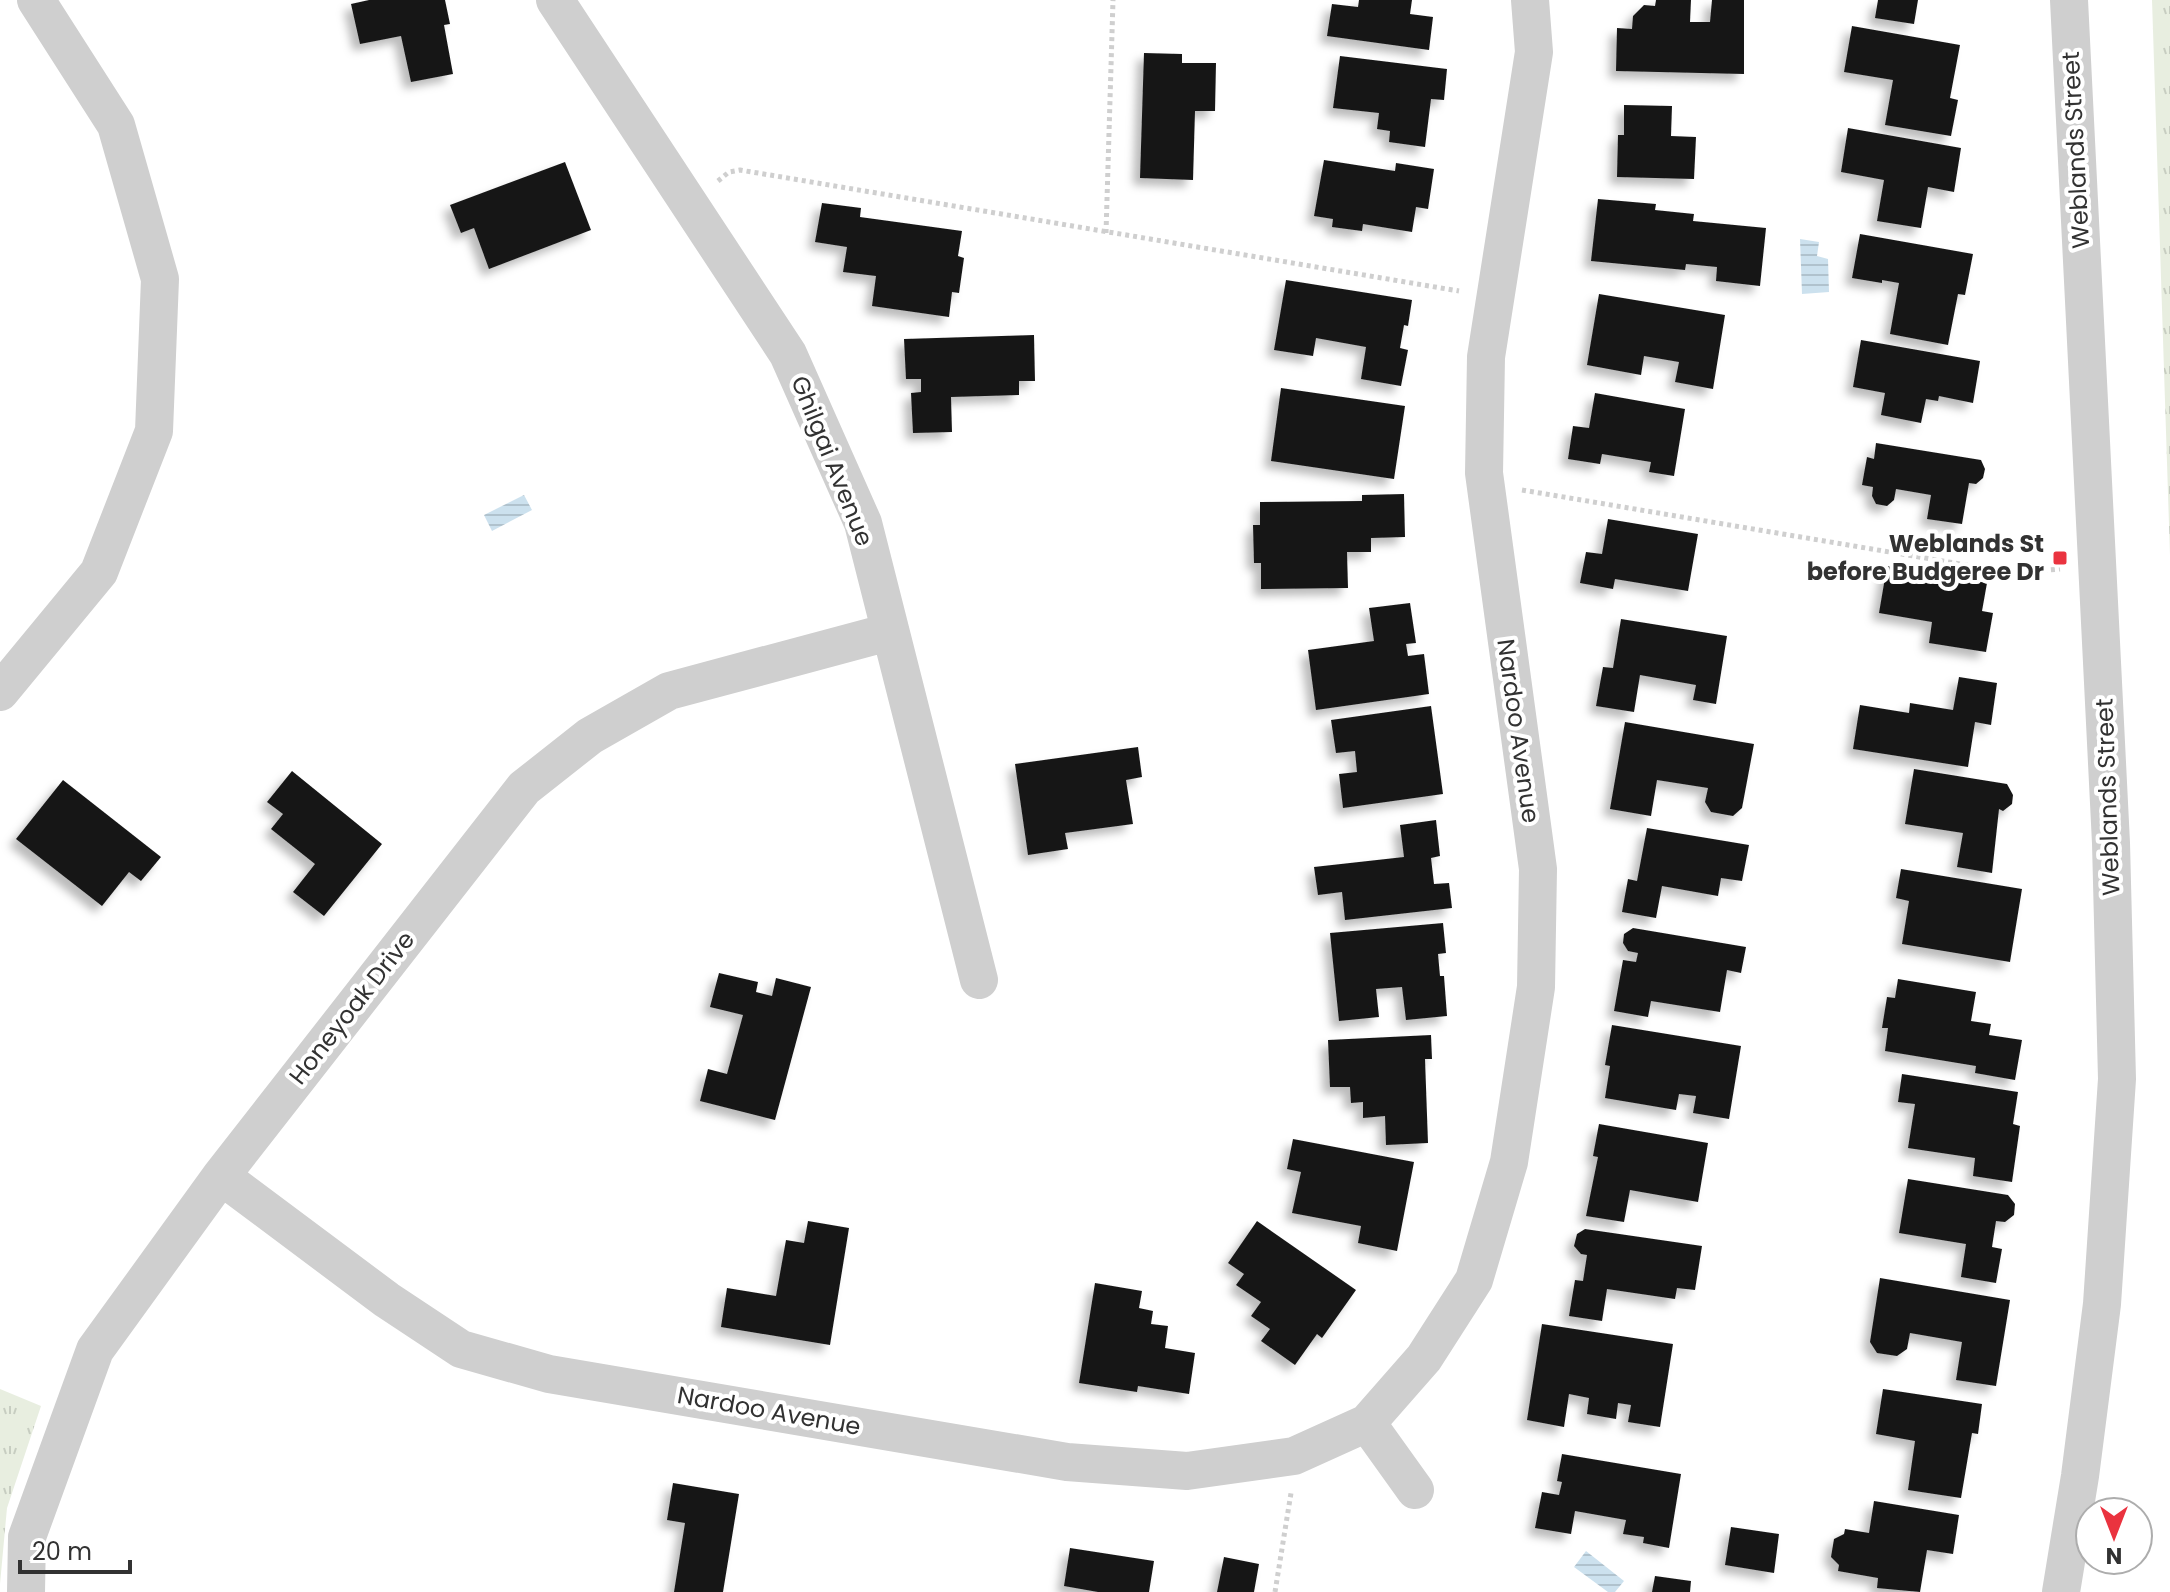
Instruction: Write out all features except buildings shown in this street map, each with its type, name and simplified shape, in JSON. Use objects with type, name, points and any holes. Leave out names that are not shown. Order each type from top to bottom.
[{"type":"street","points":[[0,692],[99,572],[154,431],[160,279],[116,125],[36,0]]},
{"type":"street","name":"Ghilgai Avenue","points":[[555,0],[788,354],[863,523],[979,980]]},
{"type":"street","name":"Nardoo Avenue","points":[[221,1176],[387,1300],[461,1349],[549,1374],[1067,1462],[1187,1471],[1294,1456],[1367,1423],[1424,1358],[1474,1280],[1509,1162],[1536,987],[1538,869],[1484,473],[1486,357],[1534,52],[1530,0]]},
{"type":"street","name":"Weblands Street","points":[[2061,1592],[2080,1476],[2102,1304],[2117,1079],[2111,843],[2069,0]]},
{"type":"street","name":"Honeyoak Drive","points":[[26,1592],[27,1537],[95,1350],[221,1176],[524,788],[590,736],[669,691],[889,632]]},
{"type":"street","points":[[1367,1423],[1415,1490]]},
{"type":"path","points":[[1106,233],[1113,0]]},
{"type":"path","points":[[689,204],[729,172],[740,170],[1445,290],[1496,293]]},
{"type":"path","points":[[1484,473],[1520,473],[1522,491],[2014,573],[2097,566]]},
{"type":"path","points":[[1275,1592],[1294,1456]]},
{"type":"green space","points":[[2152,0],[2170,0],[2170,555]]},
{"type":"green space","points":[[0,1389],[41,1406],[7,1508],[0,1584]]},
{"type":"water","points":[[1800,239],[1819,242],[1817,256],[1828,259],[1829,292],[1802,294]]},
{"type":"water","points":[[524,495],[532,510],[492,531],[484,515]]},
{"type":"water","points":[[1586,1551],[1624,1581],[1615,1592],[1608,1592],[1574,1567]]},
{"type":"place","name":"Weblands St before Budgeree Dr","points":[[2060,558]]}]
